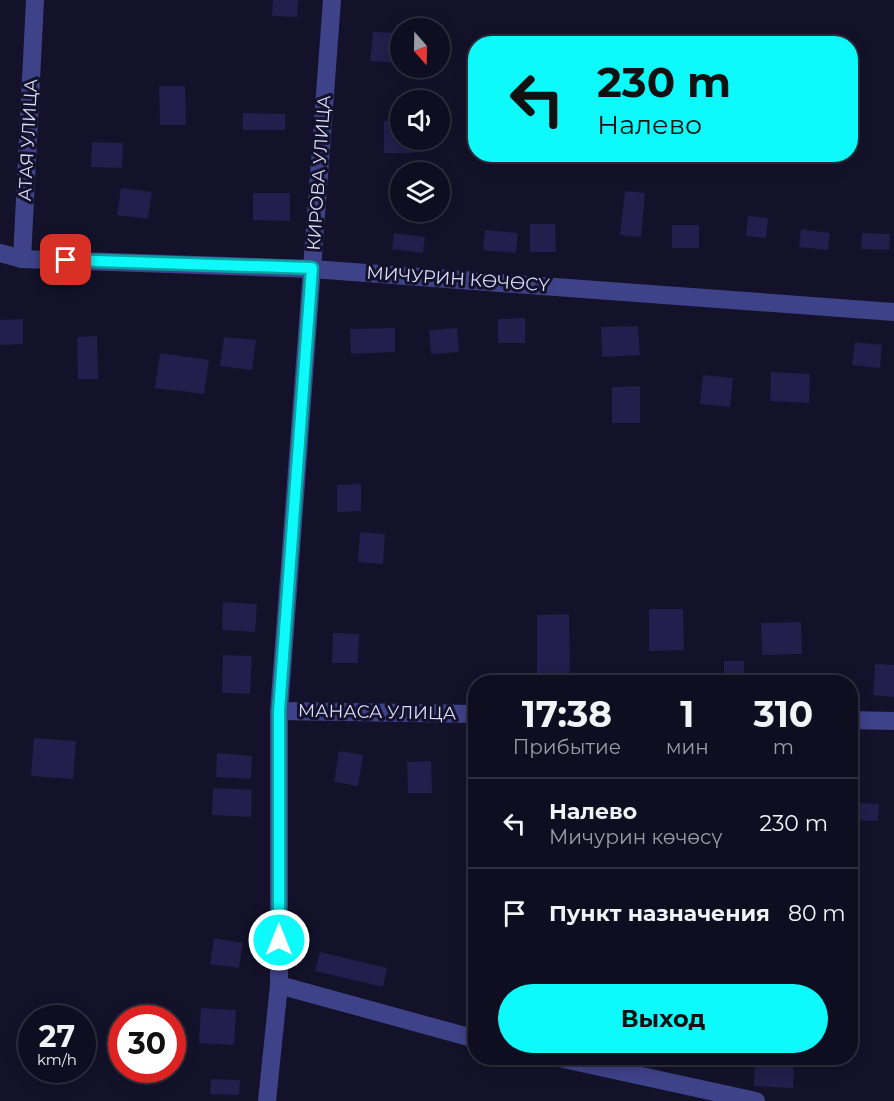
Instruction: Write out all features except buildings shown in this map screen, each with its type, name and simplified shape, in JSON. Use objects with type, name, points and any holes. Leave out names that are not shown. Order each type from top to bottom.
[{"type":"street","name":"АТАЯ УЛИЦА","points":[[22,259],[36,0]]},
{"type":"street","name":"КИРОВА УЛИЦА","points":[[267,1101],[279,985],[279,711],[332,0]]},
{"type":"street","points":[[0,253],[22,259]]},
{"type":"street","name":"МИЧУРИН КӨЧӨСҮ","points":[[22,259],[312,268],[894,312]]},
{"type":"street","name":"МАНАСА УЛИЦА","points":[[279,711],[468,714]]},
{"type":"street","points":[[858,720],[894,721]]},
{"type":"street","points":[[279,985],[468,1037]]},
{"type":"street","points":[[591,1065],[756,1101]]},
{"type":"route","points":[[66,260],[312,268],[279,711],[279,940]]}]
